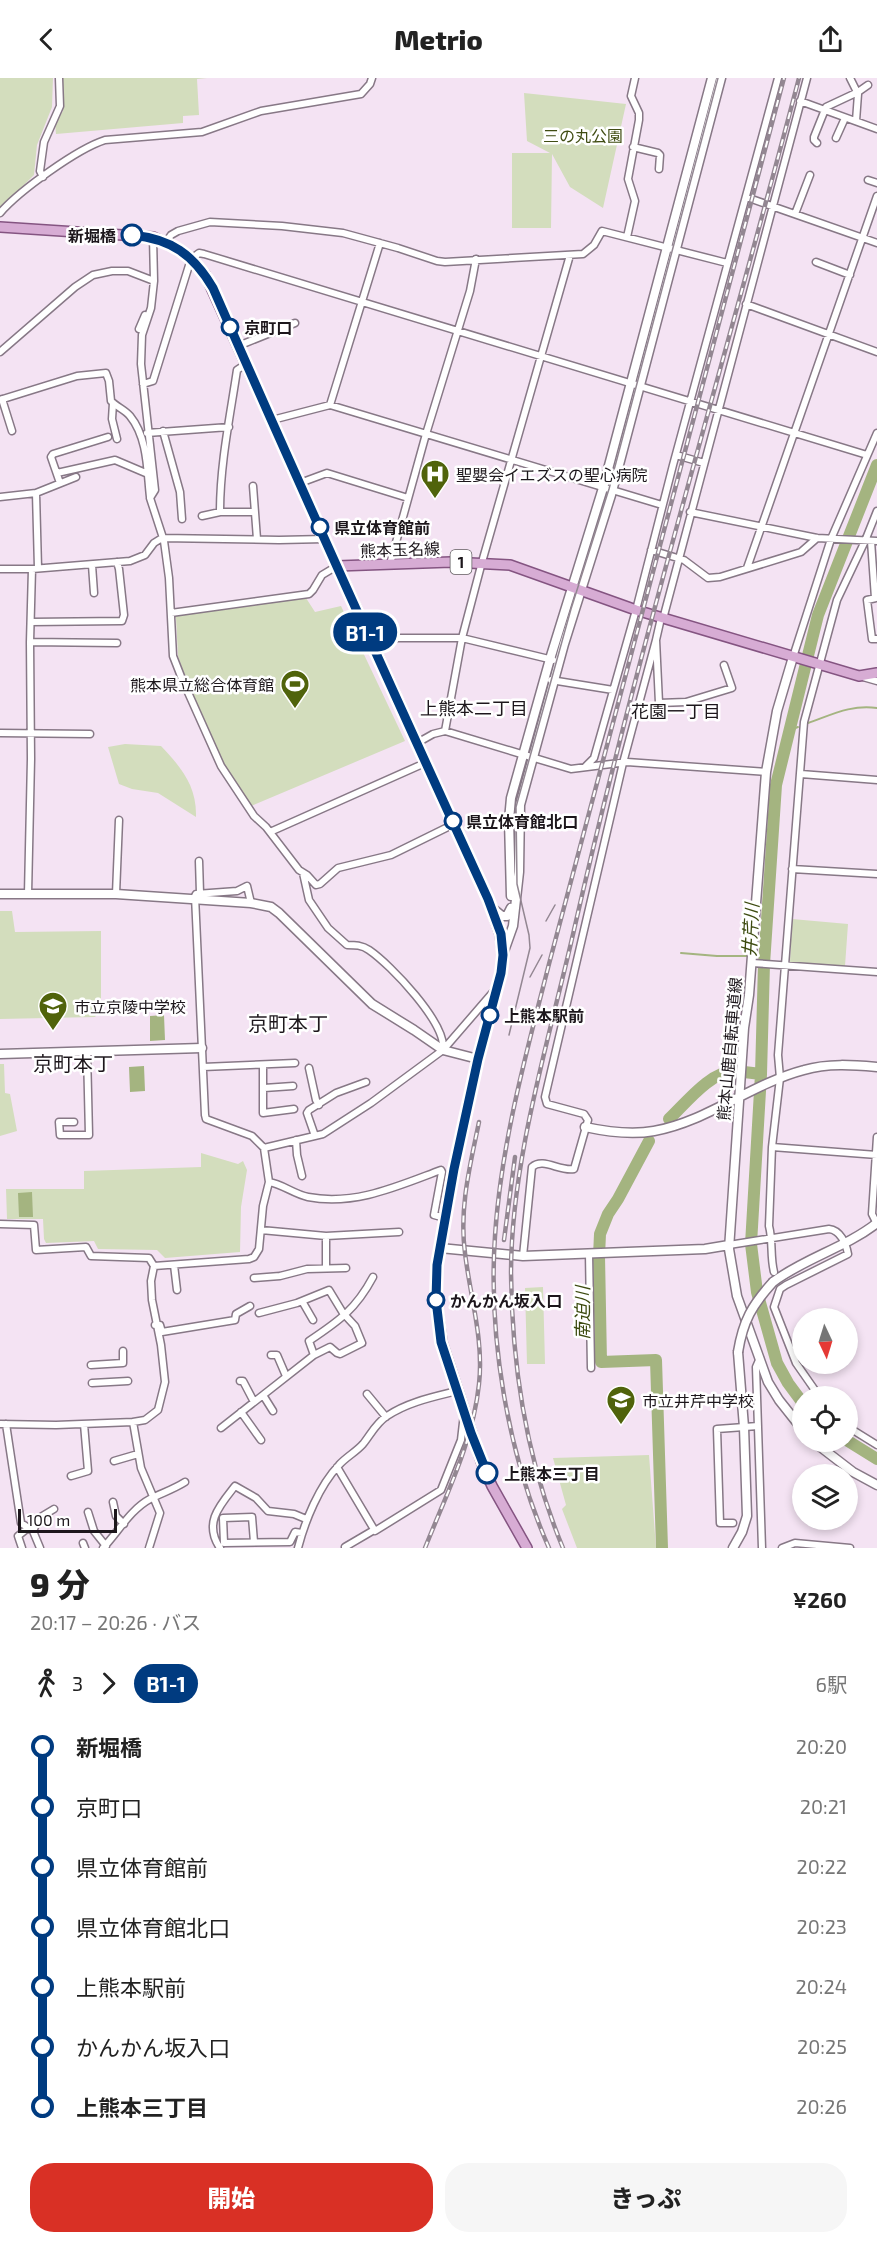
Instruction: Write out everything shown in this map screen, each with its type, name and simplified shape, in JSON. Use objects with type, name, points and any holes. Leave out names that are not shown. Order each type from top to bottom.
[{"type":"main road","name":"熊本玉名線","points":[[0,227],[153,237],[166,242],[191,259],[205,274],[213,288],[337,566],[482,562],[510,565],[636,610],[819,665],[860,676],[877,673]]},
{"type":"main road","points":[[337,566],[491,907],[501,934],[503,955],[499,986],[478,1059],[445,1218],[436,1279],[441,1342],[464,1413],[492,1486],[527,1548]]},
{"type":"street","points":[[43,177],[40,171],[44,142],[60,106],[59,78]]},
{"type":"street","points":[[0,213],[43,177],[83,150],[105,140],[202,132],[261,111],[361,94],[372,78]]},
{"type":"street","points":[[627,237],[635,201],[628,179],[639,112],[631,96],[635,78]]},
{"type":"street","points":[[608,489],[630,383],[712,78]]},
{"type":"street","points":[[503,955],[513,926],[520,865],[519,811],[549,680],[640,386],[721,78]]},
{"type":"street","points":[[585,767],[594,759],[636,610],[662,505],[778,78]]},
{"type":"street","points":[[523,1256],[532,1167],[540,1163],[568,1170],[574,1169],[588,1120],[587,1115],[546,1104],[545,1097],[623,763],[807,78]]},
{"type":"street","points":[[850,78],[858,92],[856,121]]},
{"type":"street","points":[[817,142],[814,137],[824,110],[868,85]]},
{"type":"street","points":[[801,101],[877,129]]},
{"type":"street","points":[[836,138],[844,117]]},
{"type":"street","points":[[633,147],[660,154],[659,170]]},
{"type":"street","points":[[795,214],[810,175]]},
{"type":"street","points":[[868,180],[877,183]]},
{"type":"street","points":[[747,568],[877,196]]},
{"type":"street","points":[[746,197],[877,243]]},
{"type":"street","points":[[166,242],[178,231],[210,222],[316,229],[343,233],[437,261],[584,254],[594,245],[600,232],[604,231],[727,263]]},
{"type":"street","points":[[150,498],[154,490],[141,364],[142,335],[151,304],[154,280],[153,237]]},
{"type":"street","points":[[330,405],[364,301],[380,243]]},
{"type":"street","points":[[143,384],[153,381],[191,259],[199,253],[543,355],[867,455]]},
{"type":"street","points":[[445,731],[462,638],[570,255]]},
{"type":"street","points":[[390,564],[426,434],[470,291],[476,259]]},
{"type":"street","points":[[816,262],[850,274]]},
{"type":"street","points":[[0,352],[75,287],[93,275],[112,271],[128,271],[154,280]]},
{"type":"street","points":[[139,329],[151,304]]},
{"type":"street","points":[[746,304],[877,352]]},
{"type":"street","points":[[238,346],[295,323]]},
{"type":"street","points":[[220,512],[222,465],[237,370],[246,364]]},
{"type":"street","points":[[12,431],[1,400],[77,376],[106,373],[117,439]]},
{"type":"street","points":[[112,403],[131,417],[145,453],[150,498],[164,541],[175,661],[220,766],[254,816],[303,873],[318,885],[338,868],[391,855],[454,824]]},
{"type":"street","points":[[272,420],[330,405],[662,505]]},
{"type":"street","points":[[147,433],[229,427]]},
{"type":"street","points":[[163,431],[180,492],[182,519]]},
{"type":"street","points":[[795,657],[833,539],[877,433]]},
{"type":"street","points":[[60,483],[51,457],[53,454],[108,437]]},
{"type":"street","points":[[676,455],[704,463]]},
{"type":"street","points":[[57,473],[115,460],[148,474]]},
{"type":"street","points":[[300,483],[327,473],[408,498]]},
{"type":"street","points":[[0,497],[36,493],[76,477]]},
{"type":"street","points":[[253,486],[257,539]]},
{"type":"street","points":[[28,894],[30,622],[35,569],[36,493]]},
{"type":"street","points":[[774,1272],[769,1238],[772,1148],[804,722],[837,600],[869,541],[877,511]]},
{"type":"street","points":[[202,516],[220,512],[255,512]]},
{"type":"street","points":[[690,512],[817,538],[869,541]]},
{"type":"street","points":[[0,569],[92,565],[141,558],[153,543],[162,538],[326,538]]},
{"type":"street","points":[[651,549],[678,558],[708,579],[801,552],[817,538]]},
{"type":"street","points":[[869,541],[876,598],[867,600],[873,639],[877,639]]},
{"type":"street","points":[[30,622],[122,621],[124,615],[120,569],[117,562]]},
{"type":"street","points":[[92,565],[94,592]]},
{"type":"street","points":[[171,613],[309,594],[322,575],[337,566]]},
{"type":"street","points":[[369,641],[397,638],[462,638],[554,660]]},
{"type":"street","points":[[656,640],[659,703],[686,702],[732,688],[724,665]]},
{"type":"street","points":[[30,642],[117,643]]},
{"type":"street","name":"熊本山鹿自転車道線","points":[[792,1416],[768,1382],[737,1296],[732,1244],[744,1028],[752,958],[766,772],[777,711],[795,657]]},
{"type":"street","points":[[860,676],[877,681]]},
{"type":"street","points":[[549,680],[613,690]]},
{"type":"street","points":[[513,926],[509,813],[511,798],[549,680]]},
{"type":"street","points":[[417,743],[445,731],[571,769],[623,763],[766,772]]},
{"type":"street","points":[[0,733],[90,734]]},
{"type":"street","points":[[270,832],[425,764]]},
{"type":"street","points":[[801,774],[877,780]]},
{"type":"street","points":[[116,894],[119,820]]},
{"type":"street","points":[[154,1266],[254,1257],[259,1249],[263,1206],[269,1182],[264,1148],[252,1136],[206,1119],[202,1048],[199,861]]},
{"type":"street","points":[[792,869],[877,874]]},
{"type":"street","points":[[303,873],[309,900],[328,928],[347,945],[358,945],[369,950],[401,978],[429,1014],[444,1042],[443,1050]]},
{"type":"street","points":[[198,897],[237,891],[247,886],[251,903]]},
{"type":"street","points":[[0,894],[198,897],[271,907],[372,1004],[443,1050],[478,1059]]},
{"type":"street","points":[[491,907],[502,916],[507,916],[511,908]]},
{"type":"street","points":[[752,958],[786,964],[877,972]]},
{"type":"street","points":[[264,1148],[323,1134],[371,1103],[443,1050],[499,986]]},
{"type":"street","points":[[0,1054],[202,1048]]},
{"type":"street","points":[[74,1122],[59,1122],[60,1135],[89,1135],[87,1052]]},
{"type":"street","points":[[203,1067],[295,1063]]},
{"type":"street","points":[[263,1065],[262,1113],[294,1109]]},
{"type":"street","points":[[585,1127],[621,1132],[654,1131],[691,1120],[741,1095],[804,1070],[845,1065],[877,1067]]},
{"type":"street","points":[[309,1068],[319,1105]]},
{"type":"street","points":[[315,1136],[307,1113],[336,1093],[366,1082]]},
{"type":"street","points":[[264,1088],[293,1086]]},
{"type":"street","points":[[812,1386],[796,1363],[774,1307],[778,1286],[786,1272],[844,1244],[877,1223],[872,1214],[877,1137]]},
{"type":"street","points":[[296,1140],[302,1176]]},
{"type":"street","points":[[772,1148],[876,1155]]},
{"type":"street","points":[[269,1182],[307,1196],[345,1199],[406,1185],[441,1170],[434,1215],[445,1218]]},
{"type":"street","points":[[0,1224],[33,1226],[36,1250],[86,1247],[91,1256],[149,1258],[154,1266],[151,1281],[152,1300],[164,1364],[165,1382],[158,1410],[145,1420],[133,1422],[3,1424],[21,1523],[30,1529],[40,1548]]},
{"type":"street","points":[[440,1248],[523,1256],[705,1249],[829,1229],[837,1232],[844,1244]]},
{"type":"street","points":[[261,1230],[326,1236],[399,1232]]},
{"type":"street","points":[[326,1236],[326,1268]]},
{"type":"street","points":[[591,1254],[591,1368]]},
{"type":"street","points":[[174,1265],[177,1290]]},
{"type":"street","points":[[254,1278],[326,1268],[346,1268]]},
{"type":"street","points":[[314,1355],[309,1341],[346,1315],[357,1303],[373,1276]]},
{"type":"street","points":[[733,1548],[742,1532],[747,1516],[744,1427],[738,1352],[746,1318],[761,1295],[778,1286]]},
{"type":"street","points":[[221,1428],[314,1355],[330,1347],[340,1354],[362,1343],[355,1326],[329,1290],[302,1301],[259,1313]]},
{"type":"street","points":[[302,1301],[313,1320]]},
{"type":"street","points":[[155,1325],[160,1325],[162,1332],[234,1320],[236,1314],[250,1306]]},
{"type":"street","points":[[91,1365],[123,1363],[123,1351]]},
{"type":"street","points":[[271,1355],[277,1355],[286,1376]]},
{"type":"street","points":[[760,1358],[756,1367],[762,1548]]},
{"type":"street","points":[[92,1383],[128,1381]]},
{"type":"street","points":[[240,1381],[243,1381],[254,1402]]},
{"type":"street","points":[[298,1548],[306,1519],[337,1467],[360,1447],[374,1427],[386,1417],[428,1398],[457,1391]]},
{"type":"street","points":[[368,1394],[386,1417]]},
{"type":"street","points":[[263,1395],[273,1411]]},
{"type":"street","points":[[241,1412],[261,1440]]},
{"type":"street","points":[[345,1547],[441,1490],[461,1440],[464,1413]]},
{"type":"street","points":[[133,1422],[143,1476],[160,1516],[149,1548]]},
{"type":"street","points":[[71,1476],[88,1472],[84,1424]]},
{"type":"street","points":[[733,1523],[720,1523],[717,1429],[758,1426]]},
{"type":"street","points":[[858,1433],[877,1445]]},
{"type":"street","points":[[827,1452],[853,1472],[877,1485]]},
{"type":"street","points":[[114,1461],[138,1454]]},
{"type":"street","points":[[337,1467],[374,1530]]},
{"type":"street","points":[[88,1512],[94,1531],[105,1547],[124,1524],[153,1498],[185,1482]]},
{"type":"street","points":[[220,1548],[213,1534],[214,1515],[235,1486],[256,1498],[268,1512],[294,1514],[306,1519]]},
{"type":"street","points":[[113,1502],[113,1515],[124,1524]]},
{"type":"street","points":[[22,1548],[18,1536],[30,1529],[39,1518],[54,1509]]},
{"type":"street","points":[[254,1542],[252,1517],[223,1518],[223,1542],[254,1542],[290,1542],[295,1532],[302,1533]]},
{"type":"street","points":[[782,1548],[797,1545],[850,1548]]},
{"type":"green space","points":[[0,78],[53,78],[52,107],[37,145],[34,175],[0,209]]},
{"type":"green space","points":[[63,78],[207,78],[197,79],[199,115],[183,116],[183,123],[56,134],[55,123],[63,111]]},
{"type":"green space","name":"三の丸公園","points":[[524,93],[626,104],[603,208],[570,187],[552,154],[551,228],[512,228],[512,153],[550,153],[527,141]]},
{"type":"green space","name":"熊本県立総合体育館","points":[[306,598],[315,612],[341,606],[405,741],[251,806],[223,764],[185,677],[178,656],[176,618],[173,618]]},
{"type":"green space","points":[[125,744],[161,746],[191,786],[196,817],[158,793],[132,789],[119,784],[108,747]]},
{"type":"green space","points":[[0,911],[12,911],[15,932],[101,931],[101,1009],[95,1017],[0,1019]]},
{"type":"green space","points":[[792,919],[848,924],[845,966],[790,962]]},
{"type":"green space","points":[[0,1064],[4,1064],[5,1093],[10,1094],[17,1131],[0,1136]]},
{"type":"green space","points":[[201,1153],[238,1164],[243,1161],[247,1170],[241,1207],[240,1252],[165,1258],[157,1250],[98,1249],[94,1241],[46,1243],[43,1219],[7,1219],[6,1189],[84,1189],[84,1171],[201,1167]]},
{"type":"green space","points":[[543,1287],[545,1364],[527,1364],[525,1288]]},
{"type":"green space","points":[[649,1455],[656,1548],[577,1548],[562,1509],[566,1505],[553,1458]]},
{"type":"shaded area","points":[[164,1015],[165,1040],[150,1041],[150,1016]]},
{"type":"shaded area","points":[[144,1066],[145,1091],[130,1092],[129,1067]]},
{"type":"shaded area","points":[[32,1192],[33,1217],[19,1217],[18,1193]]},
{"type":"waterway","name":"井芹川","points":[[792,1388],[777,1363],[757,1292],[751,1244],[761,1074],[764,964],[776,785],[818,615],[877,465]]},
{"type":"waterway","points":[[808,723],[850,709],[877,708]]},
{"type":"waterway","name":"井芹川","points":[[790,730],[798,727]]},
{"type":"waterway","points":[[681,953],[750,956]]},
{"type":"waterway","points":[[756,955],[765,954]]},
{"type":"waterway","name":"南迫川","points":[[669,1119],[716,1076],[734,1071]]},
{"type":"waterway","name":"南迫川","points":[[744,1072],[761,1074]]},
{"type":"waterway","name":"南迫川","points":[[649,1141],[608,1214],[600,1234],[601,1362],[656,1360],[662,1548]]},
{"type":"waterway","name":"井芹川","points":[[858,1447],[877,1459]]},
{"type":"tram line","points":[[509,1035],[530,948],[517,884],[516,807],[571,609],[609,489],[718,78]]},
{"type":"tram line","points":[[546,921],[555,905]]},
{"type":"tram line","points":[[530,977],[542,955]]},
{"type":"railway","points":[[549,1548],[522,1474],[512,1435],[498,1355],[495,1315],[495,1236],[503,1167],[516,1099],[549,964],[784,78]]},
{"type":"railway","points":[[563,1548],[550,1515],[531,1448],[514,1343],[511,1273],[513,1231],[524,1144],[626,716],[799,78]]},
{"type":"railway","points":[[425,1548],[465,1447],[476,1406],[479,1384],[480,1351],[465,1253],[463,1220],[466,1187],[479,1122]]},
{"type":"railway","points":[[504,1240],[515,1157]]},
{"type":"bus line","name":"B1-1","points":[[132,235],[153,237],[178,249],[199,267],[213,288],[326,538],[369,641],[488,899],[501,934],[503,955],[499,986],[478,1059],[454,1169],[436,1279],[441,1342],[471,1433],[487,1473]]},
{"type":"place","name":"新堀橋","points":[[132,235]]},
{"type":"place","name":"京町口","points":[[230,327]]},
{"type":"place","name":"聖嬰会イエズスの聖心病院","points":[[435,500]]},
{"type":"place","name":"県立体育館前","points":[[320,527]]},
{"type":"place","name":"熊本県立総合体育館","points":[[295,710]]},
{"type":"place","name":"県立体育館北口","points":[[453,821]]},
{"type":"place","name":"上熊本駅前","points":[[490,1015]]},
{"type":"place","name":"市立京陵中学校","points":[[53,1032]]},
{"type":"place","name":"かんかん坂入口","points":[[436,1300]]},
{"type":"place","name":"市立井芹中学校","points":[[621,1426]]},
{"type":"place","name":"上熊本三丁目","points":[[487,1473]]},
{"type":"district","name":"上熊本二丁目","points":[[474,708]]},
{"type":"district","name":"花園一丁目","points":[[676,711]]},
{"type":"district","name":"京町本丁","points":[[288,1023]]},
{"type":"district","name":"京町本丁","points":[[73,1063]]}]
